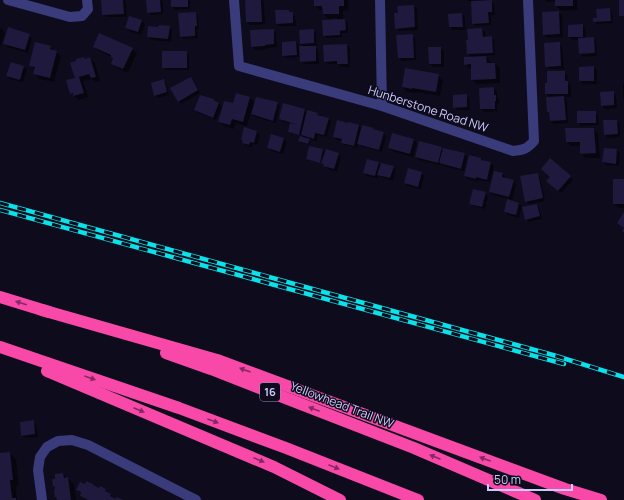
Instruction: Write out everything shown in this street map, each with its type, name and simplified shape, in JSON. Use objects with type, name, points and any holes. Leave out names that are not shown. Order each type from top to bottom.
[{"type":"highway","name":"Yellowhead Trail NW","points":[[0,297],[42,310],[225,374],[414,448],[535,500]]},
{"type":"highway","points":[[42,310],[217,360],[565,489],[601,500]]},
{"type":"highway","points":[[0,347],[193,413],[418,500]]},
{"type":"highway","points":[[0,351],[274,467],[340,500]]},
{"type":"street","points":[[8,0],[70,17],[82,16],[88,9],[87,0]]},
{"type":"street","name":"Hunberstone Road NW","points":[[234,0],[239,66],[382,106],[513,151],[522,150],[529,147],[534,141],[528,0]]},
{"type":"street","points":[[380,0],[382,106]]},
{"type":"street","points":[[42,500],[38,470],[40,456],[47,447],[58,441],[72,440],[88,445],[196,500]]},
{"type":"building","points":[[101,0],[123,0],[124,14],[102,15]]},
{"type":"building","points":[[146,0],[160,0],[161,12],[147,13]]},
{"type":"building","points":[[171,0],[188,0],[188,7],[171,7]]},
{"type":"building","points":[[245,0],[261,0],[262,22],[246,22]]},
{"type":"building","points":[[314,0],[344,0],[344,6],[339,6],[339,14],[323,14],[322,6],[314,6]]},
{"type":"building","points":[[492,0],[492,12],[488,12],[489,23],[472,24],[471,1]]},
{"type":"building","points":[[555,0],[573,0],[573,6],[555,6]]},
{"type":"building","points":[[619,0],[624,0],[624,16],[619,16]]},
{"type":"building","points":[[414,5],[415,27],[395,29],[394,13],[398,13],[397,6]]},
{"type":"building","points":[[610,8],[611,21],[593,22],[593,18],[597,18],[596,9]]},
{"type":"building","points":[[275,10],[289,10],[289,12],[293,12],[293,23],[276,24]]},
{"type":"building","points":[[559,11],[560,34],[543,35],[542,12]]},
{"type":"building","points":[[196,12],[197,26],[195,26],[195,36],[180,37],[178,13]]},
{"type":"building","points":[[462,13],[463,27],[449,27],[448,14]]},
{"type":"building","points":[[129,16],[142,20],[138,32],[125,28]]},
{"type":"building","points":[[345,19],[346,30],[340,31],[340,35],[323,36],[322,20]]},
{"type":"building","points":[[583,24],[583,37],[568,37],[568,25]]},
{"type":"building","points":[[159,25],[170,26],[168,39],[147,37],[148,26],[158,27]]},
{"type":"building","points":[[8,27],[30,34],[25,50],[3,44]]},
{"type":"building","points":[[482,28],[483,37],[492,36],[493,53],[467,54],[467,29]]},
{"type":"building","points":[[274,29],[274,44],[251,47],[250,30]]},
{"type":"building","points":[[314,29],[314,43],[300,44],[299,30]]},
{"type":"building","points":[[99,33],[133,48],[123,69],[111,64],[113,58],[111,55],[93,47]]},
{"type":"building","points":[[413,34],[414,58],[398,58],[396,35]]},
{"type":"building","points":[[594,37],[595,53],[579,54],[578,38]]},
{"type":"building","points":[[296,41],[297,55],[282,56],[282,42]]},
{"type":"building","points":[[35,42],[51,46],[50,49],[57,51],[50,78],[33,74],[35,67],[29,66]]},
{"type":"building","points":[[560,42],[561,66],[545,67],[544,43]]},
{"type":"building","points":[[347,44],[348,64],[337,64],[337,61],[324,62],[323,45]]},
{"type":"building","points":[[299,46],[316,46],[316,61],[300,62]]},
{"type":"building","points":[[428,47],[441,47],[441,64],[429,64]]},
{"type":"building","points":[[162,51],[187,51],[187,68],[162,68]]},
{"type":"building","points":[[486,56],[487,63],[495,63],[496,79],[471,80],[471,64],[464,65],[464,57]]},
{"type":"building","points":[[84,57],[85,59],[90,57],[96,77],[91,78],[89,74],[79,77],[84,93],[73,96],[73,93],[70,94],[66,80],[75,78],[70,63],[76,61],[76,59]]},
{"type":"building","points":[[11,62],[24,66],[20,80],[6,76]]},
{"type":"building","points":[[594,66],[594,81],[579,81],[579,67]]},
{"type":"building","points":[[405,68],[439,74],[436,92],[402,87]]},
{"type":"building","points":[[547,71],[565,71],[565,81],[568,81],[568,94],[545,94]]},
{"type":"building","points":[[191,77],[198,90],[178,102],[170,88]]},
{"type":"building","points":[[164,79],[167,92],[154,96],[151,83]]},
{"type":"building","points":[[494,87],[494,95],[496,95],[495,109],[480,109],[479,88]]},
{"type":"building","points":[[614,91],[614,105],[601,106],[600,92]]},
{"type":"building","points":[[236,93],[250,97],[243,122],[232,119],[230,125],[218,122],[224,101],[233,103]]},
{"type":"building","points":[[467,94],[467,107],[453,108],[453,95]]},
{"type":"building","points":[[200,95],[214,99],[213,100],[219,103],[213,118],[194,110]]},
{"type":"building","points":[[564,96],[566,120],[550,121],[549,112],[547,112],[546,97]]},
{"type":"building","points":[[256,97],[278,102],[273,121],[251,114]]},
{"type":"building","points":[[283,103],[305,109],[299,135],[288,132],[290,123],[298,125],[279,119]]},
{"type":"building","points":[[307,110],[318,113],[317,115],[329,118],[324,135],[315,133],[314,139],[301,135]]},
{"type":"building","points":[[577,111],[596,111],[596,123],[577,123]]},
{"type":"building","points":[[337,120],[359,125],[354,146],[341,143],[342,139],[333,137]]},
{"type":"building","points":[[603,120],[617,120],[618,134],[604,135]]},
{"type":"building","points":[[362,125],[384,132],[379,150],[357,144]]},
{"type":"building","points":[[244,127],[257,131],[254,143],[250,142],[249,145],[242,143],[243,140],[241,140]]},
{"type":"building","points":[[565,128],[594,128],[596,153],[580,154],[580,142],[566,142]]},
{"type":"building","points":[[392,133],[414,139],[410,154],[388,148]]},
{"type":"building","points":[[271,134],[284,138],[280,152],[267,148]]},
{"type":"building","points":[[300,136],[310,139],[308,144],[298,141]]},
{"type":"building","points":[[419,141],[442,147],[438,163],[415,157]]},
{"type":"building","points":[[309,146],[323,149],[320,163],[306,159]]},
{"type":"building","points":[[443,148],[465,153],[461,169],[439,163]]},
{"type":"building","points":[[604,148],[617,149],[616,164],[602,162]]},
{"type":"building","points":[[326,149],[339,153],[334,169],[323,166],[324,164],[321,163]]},
{"type":"building","points":[[469,155],[491,162],[487,180],[464,176]]},
{"type":"building","points":[[550,158],[571,176],[558,191],[546,181],[550,177],[541,169]]},
{"type":"building","points":[[367,159],[379,162],[375,176],[363,173]]},
{"type":"building","points":[[381,163],[394,166],[390,178],[377,175]]},
{"type":"building","points":[[408,168],[422,172],[418,187],[404,183]]},
{"type":"building","points":[[494,171],[503,173],[502,177],[514,180],[509,197],[489,192]]},
{"type":"building","points":[[538,173],[543,198],[525,202],[520,176]]},
{"type":"building","points":[[613,179],[624,179],[624,204],[613,204]]},
{"type":"building","points":[[473,189],[486,192],[482,207],[469,204]]},
{"type":"building","points":[[507,199],[519,203],[516,215],[504,212]]},
{"type":"building","points":[[537,204],[540,216],[525,220],[522,207]]},
{"type":"building","points":[[624,212],[624,228],[617,223]]},
{"type":"building","points":[[34,420],[35,434],[21,436],[20,422]]},
{"type":"building","points":[[10,452],[13,480],[10,480],[12,498],[16,498],[16,500],[0,500],[0,453]]},
{"type":"building","points":[[63,473],[64,478],[68,477],[71,500],[57,500],[55,497],[55,486],[53,487],[52,479],[55,479],[55,474]]},
{"type":"building","points":[[86,481],[99,488],[100,486],[106,489],[105,491],[111,494],[110,496],[123,500],[88,500],[80,496],[81,492],[76,490],[80,482],[85,484]]},
{"type":"railway","points":[[0,203],[553,355],[624,377]]},
{"type":"railway","points":[[0,210],[564,364]]}]
